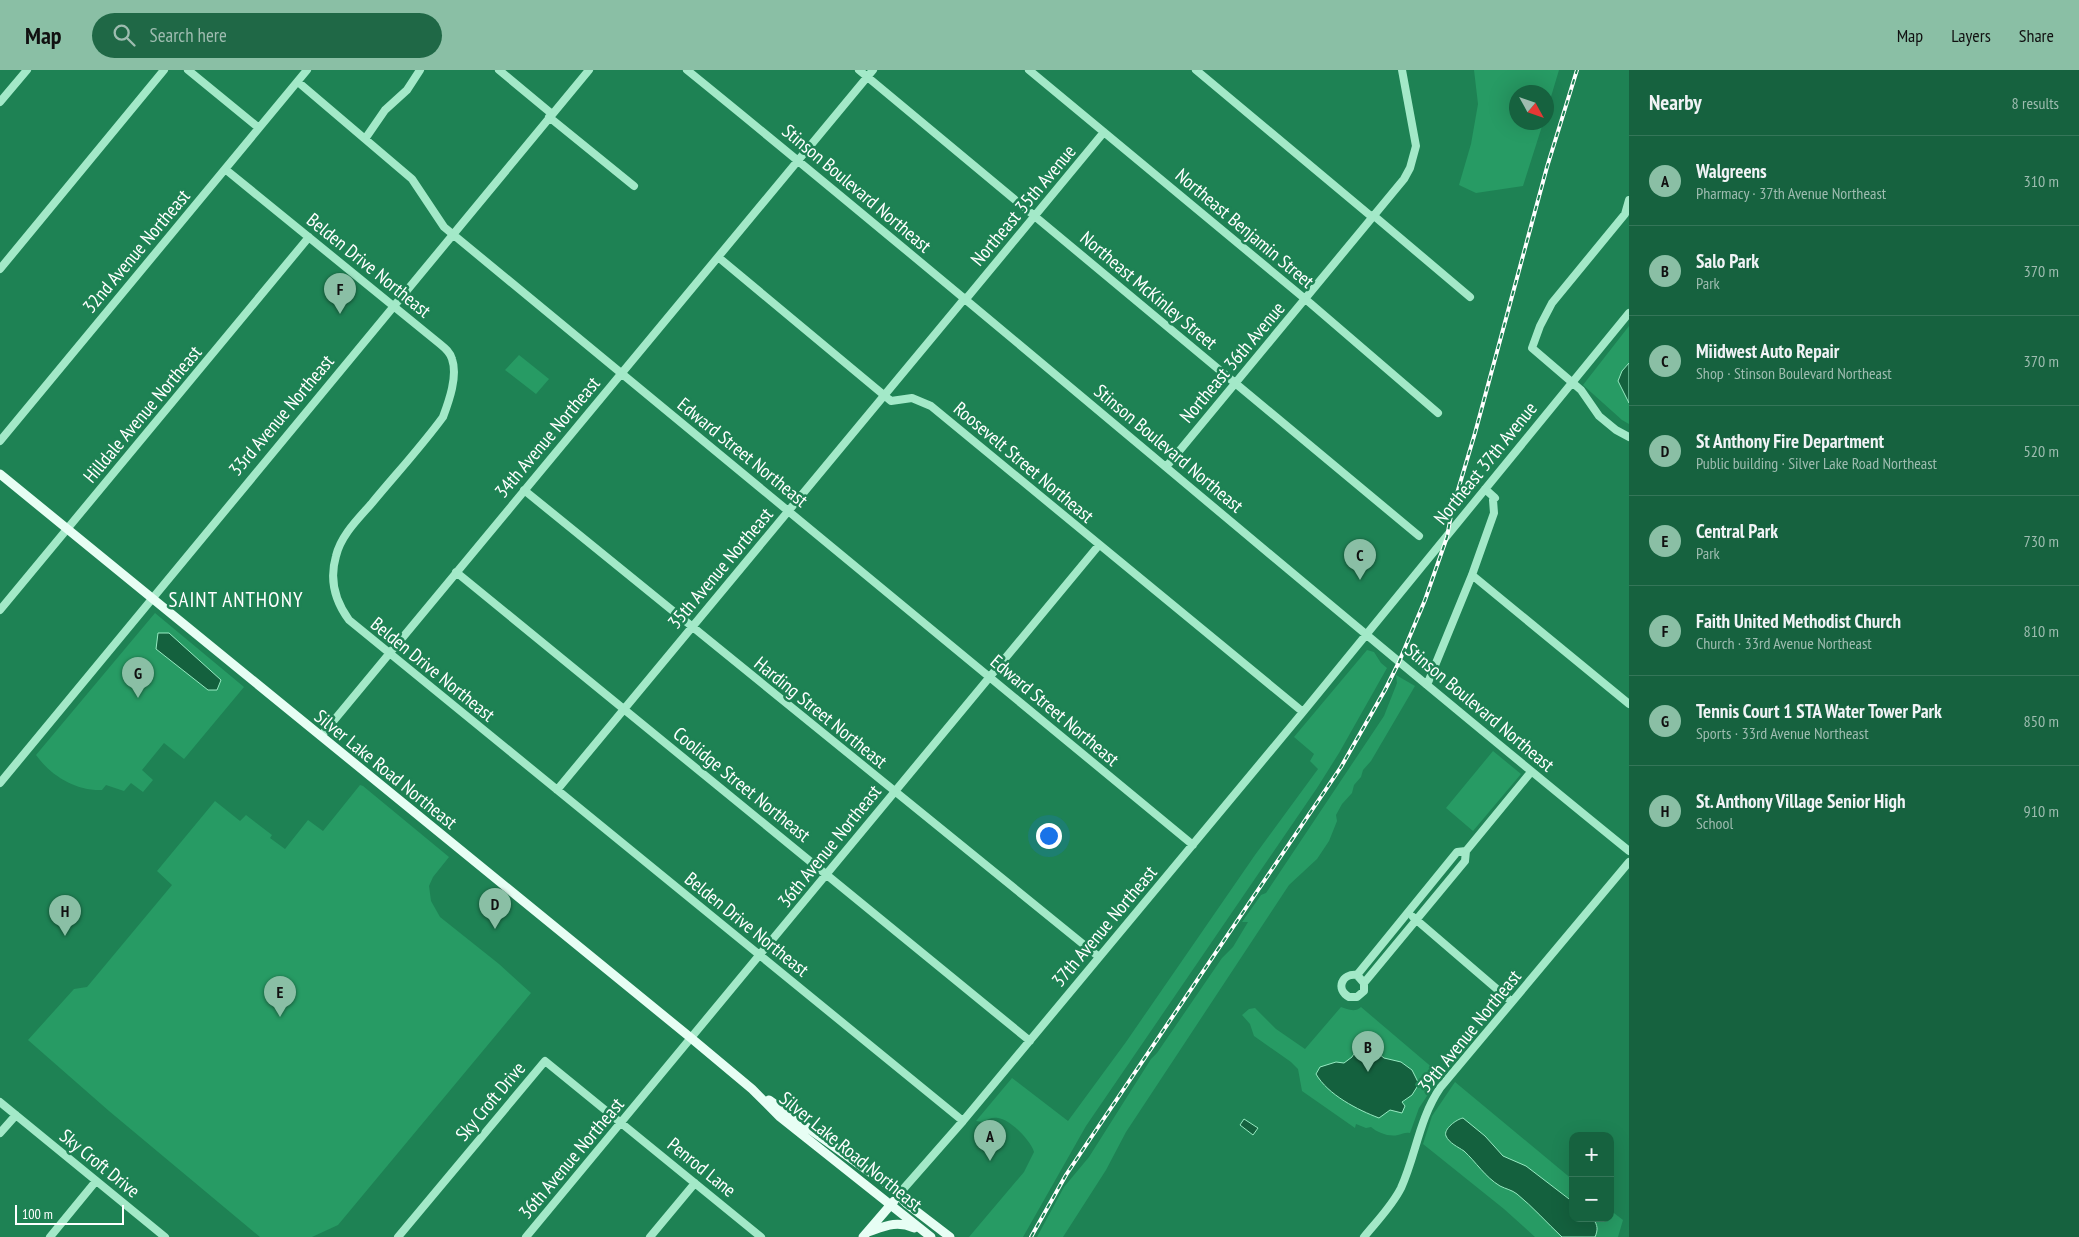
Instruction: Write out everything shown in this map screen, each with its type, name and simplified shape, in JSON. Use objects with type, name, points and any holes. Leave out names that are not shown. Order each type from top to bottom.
[{"type":"main road","name":"Silver Lake Road Northeast","points":[[0,474],[691,1038],[752,1089],[780,1117],[928,1235]]},
{"type":"main road","name":"Silver Lake Road Northeast","points":[[752,1089],[888,1185],[950,1237]]},
{"type":"main road","name":"37th Avenue Northeast","points":[[866,1234],[898,1195]]},
{"type":"main road","points":[[866,1234],[898,1223],[906,1224],[928,1235]]},
{"type":"street","points":[[0,102],[27,70]]},
{"type":"street","points":[[0,269],[164,70]]},
{"type":"street","points":[[188,70],[259,128]]},
{"type":"street","points":[[298,82],[308,70]]},
{"type":"street","points":[[365,139],[385,110],[406,90],[420,70]]},
{"type":"street","points":[[499,70],[550,116],[634,186]]},
{"type":"street","name":"33rd Avenue Northeast","points":[[0,783],[589,70]]},
{"type":"street","name":"Stinson Boulevard Northeast","points":[[687,70],[799,160],[1427,685],[1629,851]]},
{"type":"street","name":"Northeast McKinley Street","points":[[859,70],[1419,536]]},
{"type":"street","name":"34th Avenue Northeast","points":[[321,736],[872,70]]},
{"type":"street","name":"Northeast Benjamin Street","points":[[1029,70],[1438,413]]},
{"type":"street","points":[[1196,70],[1470,297]]},
{"type":"street","name":"Northeast 36th Avenue","points":[[1166,467],[1404,179],[1414,156],[1416,146],[1402,70]]},
{"type":"street","name":"32nd Avenue Northeast","points":[[0,441],[298,82]]},
{"type":"street","name":"Edward Street Northeast","points":[[298,82],[412,179],[444,227],[1193,845]]},
{"type":"street","name":"Northeast 35th Avenue","points":[[965,299],[1104,132]]},
{"type":"street","name":"Belden Drive Northeast","points":[[225,169],[448,350],[452,359],[454,368],[448,405],[443,417],[350,529],[336,554],[333,582],[341,609],[349,620],[388,654],[963,1121]]},
{"type":"street","points":[[1629,200],[1625,214],[1552,303],[1540,326],[1532,348],[1586,395],[1599,416],[1616,430],[1629,437]]},
{"type":"street","name":"Hilldale Avenue Northeast","points":[[0,610],[309,238]]},
{"type":"street","points":[[718,257],[884,395]]},
{"type":"street","name":"35th Avenue Northeast","points":[[557,790],[965,299]]},
{"type":"street","name":"Northeast 37th Avenue","points":[[1366,634],[1629,312]]},
{"type":"street","name":"Roosevelt Street Northeast","points":[[884,395],[891,401],[912,398],[931,406],[1303,712]]},
{"type":"street","points":[[1427,685],[1472,575],[1494,513],[1495,498],[1485,489]]},
{"type":"street","name":"Harding Street Northeast","points":[[524,490],[1099,958]]},
{"type":"street","name":"36th Avenue Northeast","points":[[526,1237],[1099,545]]},
{"type":"street","name":"Coolidge Street Northeast","points":[[456,572],[1030,1041]]},
{"type":"street","points":[[1472,575],[1629,704]]},
{"type":"street","name":"37th Avenue Northeast","points":[[898,1195],[1030,1041],[1366,634]]},
{"type":"street","points":[[1364,982],[1465,861],[1466,851],[1532,772]]},
{"type":"street","points":[[1357,975],[1364,982],[1365,987],[1361,995],[1353,998],[1345,995],[1341,987],[1344,978],[1357,975],[1457,852],[1466,851]]},
{"type":"street","name":"39th Avenue Northeast","points":[[1364,1237],[1387,1210],[1400,1190],[1422,1123],[1435,1096],[1629,862]]},
{"type":"street","points":[[1408,912],[1512,1002]]},
{"type":"street","name":"Sky Croft Drive","points":[[398,1237],[545,1061],[621,1123]]},
{"type":"street","name":"Sky Croft Drive","points":[[2,1107],[16,1115],[165,1237]]},
{"type":"street","points":[[0,1133],[16,1115]]},
{"type":"street","name":"Penrod Lane","points":[[621,1123],[762,1237]]},
{"type":"street","points":[[50,1237],[96,1181]]},
{"type":"street","points":[[650,1237],[695,1183]]},
{"type":"shaded area","points":[[1474,70],[1559,70],[1554,87],[1554,85],[1509,85],[1509,130],[1541,130],[1523,186],[1476,193],[1459,185],[1471,144],[1478,104]]},
{"type":"shaded area","points":[[1629,326],[1629,363],[1622,371],[1618,381],[1629,403],[1629,424],[1583,385]]},
{"type":"shaded area","points":[[519,355],[549,379],[536,394],[505,370]]},
{"type":"shaded area","points":[[1629,363],[1629,403],[1618,381],[1622,371]]},
{"type":"shaded area","points":[[155,613],[244,687],[184,759],[164,743],[142,770],[153,780],[143,792],[131,783],[124,791],[106,785],[102,790],[92,790],[65,781],[42,763],[36,755]]},
{"type":"shaded area","points":[[158,633],[169,633],[221,680],[217,690],[208,690],[156,649]]},
{"type":"shaded area","points":[[1367,650],[1374,652],[1381,663],[1387,668],[1339,753],[1086,1126],[1023,1237],[969,1237],[1024,1172],[1034,1152],[1029,1142],[1019,1131],[1003,1119],[994,1118],[983,1122],[976,1121],[1012,1078],[1068,1121],[1126,1042],[1255,855],[1318,769],[1310,761],[1314,754],[1294,737]]},
{"type":"shaded area","points":[[1396,675],[1415,686],[1371,761],[1354,785],[1352,793],[1342,804],[1336,815],[1337,821],[1329,841],[1317,859],[1289,885],[1126,1132],[1106,1170],[1063,1237],[1037,1237],[1064,1187],[1089,1157],[1151,1059],[1222,958],[1233,947],[1248,922],[1242,922],[1261,895],[1266,893],[1384,716],[1397,683]]},
{"type":"shaded area","points":[[1493,751],[1521,774],[1473,831],[1446,808]]},
{"type":"shaded area","points":[[360,785],[449,857],[433,877],[429,886],[431,901],[440,917],[499,964],[531,993],[338,1225],[312,1237],[260,1237],[109,1111],[28,1040],[74,989],[87,987],[172,885],[157,871],[215,801],[240,821],[246,815],[272,835],[270,838],[285,849],[308,820],[323,831]]},
{"type":"shaded area","points":[[1341,1007],[1354,1010],[1361,1007],[1441,1075],[1419,1108],[1410,1133],[1387,1135],[1371,1127],[1366,1128],[1356,1124],[1355,1128],[1302,1091],[1298,1069],[1254,1036],[1250,1024],[1242,1015],[1249,1009],[1255,1008],[1276,1029],[1305,1049]]},
{"type":"shaded area","points":[[1363,1045],[1369,1046],[1384,1058],[1401,1062],[1412,1070],[1418,1082],[1417,1087],[1412,1095],[1402,1102],[1405,1106],[1402,1113],[1390,1110],[1379,1118],[1362,1111],[1328,1089],[1316,1074],[1320,1067],[1336,1062],[1344,1063],[1352,1057],[1358,1047]]},
{"type":"shaded area","points":[[1455,1082],[1569,1177],[1569,1222],[1614,1222],[1614,1213],[1623,1220],[1618,1237],[1535,1237],[1504,1209],[1423,1144],[1432,1116]]},
{"type":"shaded area","points":[[1463,1118],[1485,1136],[1503,1156],[1526,1166],[1569,1199],[1569,1222],[1595,1222],[1597,1232],[1595,1237],[1562,1237],[1517,1194],[1500,1186],[1490,1178],[1464,1151],[1451,1143],[1447,1138],[1448,1127]]},
{"type":"shaded area","points":[[1244,1119],[1258,1128],[1253,1135],[1240,1125]]},
{"type":"railway","points":[[1031,1237],[1066,1175],[1341,767],[1399,662],[1425,600],[1447,537],[1452,510],[1475,433],[1547,167],[1577,70]]},
{"type":"place","name":"Faith United Methodist Church","points":[[340,314]]},
{"type":"place","name":"Miidwest Auto Repair","points":[[1360,580]]},
{"type":"place","name":"Tennis Court 1 STA Water Tower Park","points":[[138,698]]},
{"type":"place","name":"St Anthony Fire Department","points":[[495,929]]},
{"type":"place","name":"St. Anthony Village Senior High","points":[[65,936]]},
{"type":"place","name":"Central Park","points":[[280,1017]]},
{"type":"place","name":"Salo Park","points":[[1368,1072]]},
{"type":"place","name":"Walgreens","points":[[990,1161]]},
{"type":"district","name":"SAINT ANTHONY","points":[[236,599]]}]
